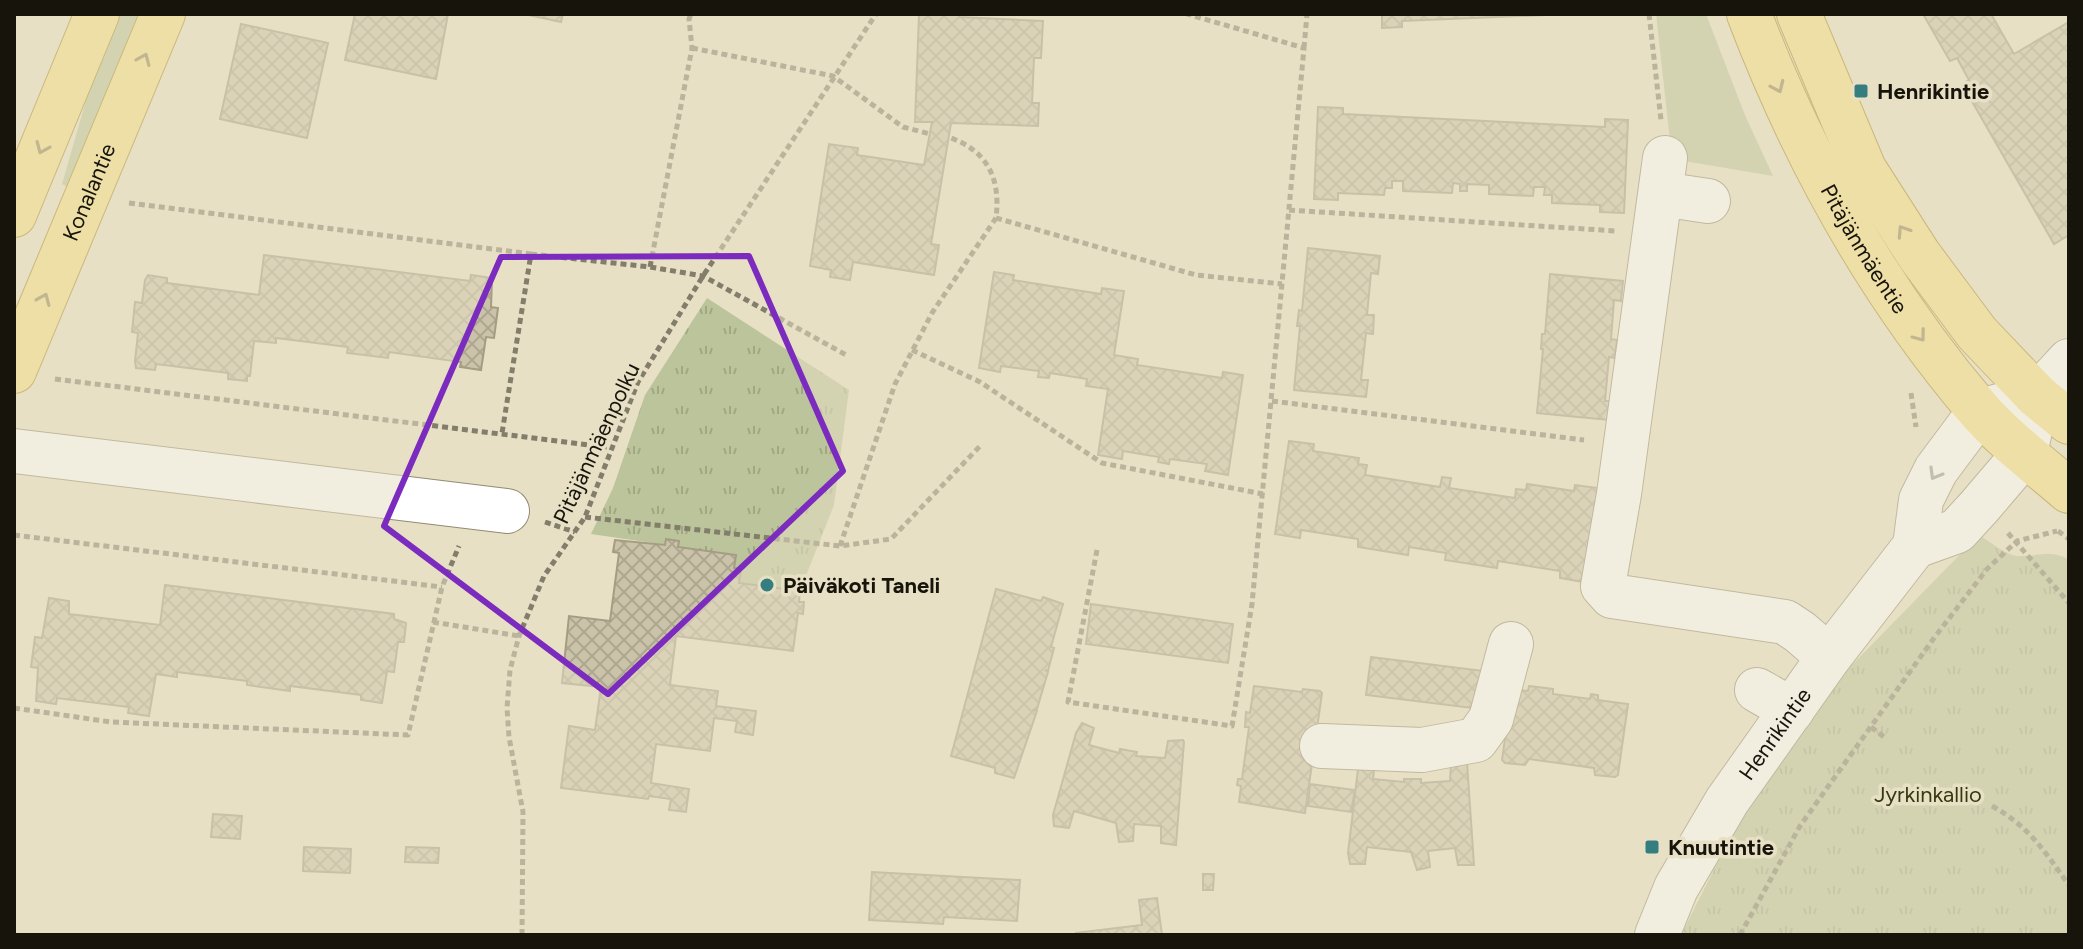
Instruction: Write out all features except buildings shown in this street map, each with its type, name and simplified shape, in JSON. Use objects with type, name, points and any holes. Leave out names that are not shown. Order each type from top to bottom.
[{"type":"main road","points":[[14,215],[97,14]]},
{"type":"main road","name":"Konalantie","points":[[29,374],[163,14]]},
{"type":"main road","name":"Pitäjänmäentie","points":[[1749,14],[1777,88],[1858,242],[1918,333],[1980,411],[2025,453],[2063,511]]},
{"type":"main road","name":"Pitäjänmäentie","points":[[1799,14],[1864,169],[1919,255],[1977,333],[2053,409]]},
{"type":"street","points":[[1708,201],[1663,176],[1619,494],[1603,586],[1612,596],[1785,622],[1829,657]]},
{"type":"street","points":[[2053,409],[1980,411],[1936,470],[1921,500],[1915,546],[1957,531],[2025,453],[2053,409],[2069,361]]},
{"type":"street","points":[[14,451],[491,509]]},
{"type":"street","name":"Henrikintie","points":[[1657,935],[1676,888],[1727,801],[1774,700],[1829,657],[1915,546]]},
{"type":"street","points":[[1322,746],[1422,750],[1476,740],[1491,719],[1511,644]]},
{"type":"path","points":[[650,267],[692,48],[691,14]]},
{"type":"path","name":"Pitäjänmäenpolku","points":[[522,935],[523,812],[509,737],[507,708],[510,670],[519,636],[544,576],[585,517],[638,382],[703,276],[876,14]]},
{"type":"path","points":[[1187,14],[1304,48]]},
{"type":"path","points":[[1097,550],[1068,702],[1232,726],[1252,604],[1307,14]]},
{"type":"path","points":[[1649,14],[1663,176]]},
{"type":"path","points":[[692,48],[833,76],[903,127],[930,134]]},
{"type":"path","points":[[840,546],[895,384],[932,313],[996,218],[998,199],[990,168],[969,144],[948,137]]},
{"type":"path","points":[[116,202],[703,276],[848,356]]},
{"type":"path","points":[[1289,210],[1625,231]]},
{"type":"path","points":[[996,218],[1196,275],[1282,284]]},
{"type":"path","points":[[502,433],[531,254]]},
{"type":"path","points":[[912,350],[980,382],[1102,463],[1263,494]]},
{"type":"path","points":[[29,374],[614,448]]},
{"type":"path","points":[[1272,401],[1590,441]]},
{"type":"path","points":[[585,517],[840,546],[891,539],[981,445]]},
{"type":"path","points":[[14,708],[111,722],[408,735],[442,587],[491,509]]},
{"type":"path","points":[[1740,935],[1800,826],[1987,569],[2017,541],[2063,511],[2069,539]]},
{"type":"path","points":[[14,535],[442,587]]},
{"type":"path","points":[[2017,541],[2069,603]]},
{"type":"path","points":[[433,622],[519,636]]},
{"type":"path","points":[[1871,727],[1884,737]]},
{"type":"path","points":[[1992,806],[2016,820],[2041,846],[2069,885]]},
{"type":"highlighted area","points":[[749,256],[843,471],[608,694],[384,526],[501,257]]},
{"type":"green space","points":[[116,14],[145,14],[71,189],[62,184],[98,58]]},
{"type":"green space","points":[[1656,14],[1706,14],[1745,115],[1773,176],[1672,159]]},
{"type":"green space","points":[[707,298],[849,390],[834,505],[800,591],[732,582],[735,555],[591,534],[613,488],[645,395]]},
{"type":"green space","name":"Jyrkinkallio","points":[[1979,535],[2013,555],[2051,554],[2069,560],[2069,935],[1681,935],[1744,810],[1842,675]]},
{"type":"place","name":"Henrikintie","points":[[1861,91]]},
{"type":"place","name":"Päiväkoti Taneli","points":[[767,585]]},
{"type":"place","name":"Knuutintie","points":[[1652,847]]}]
